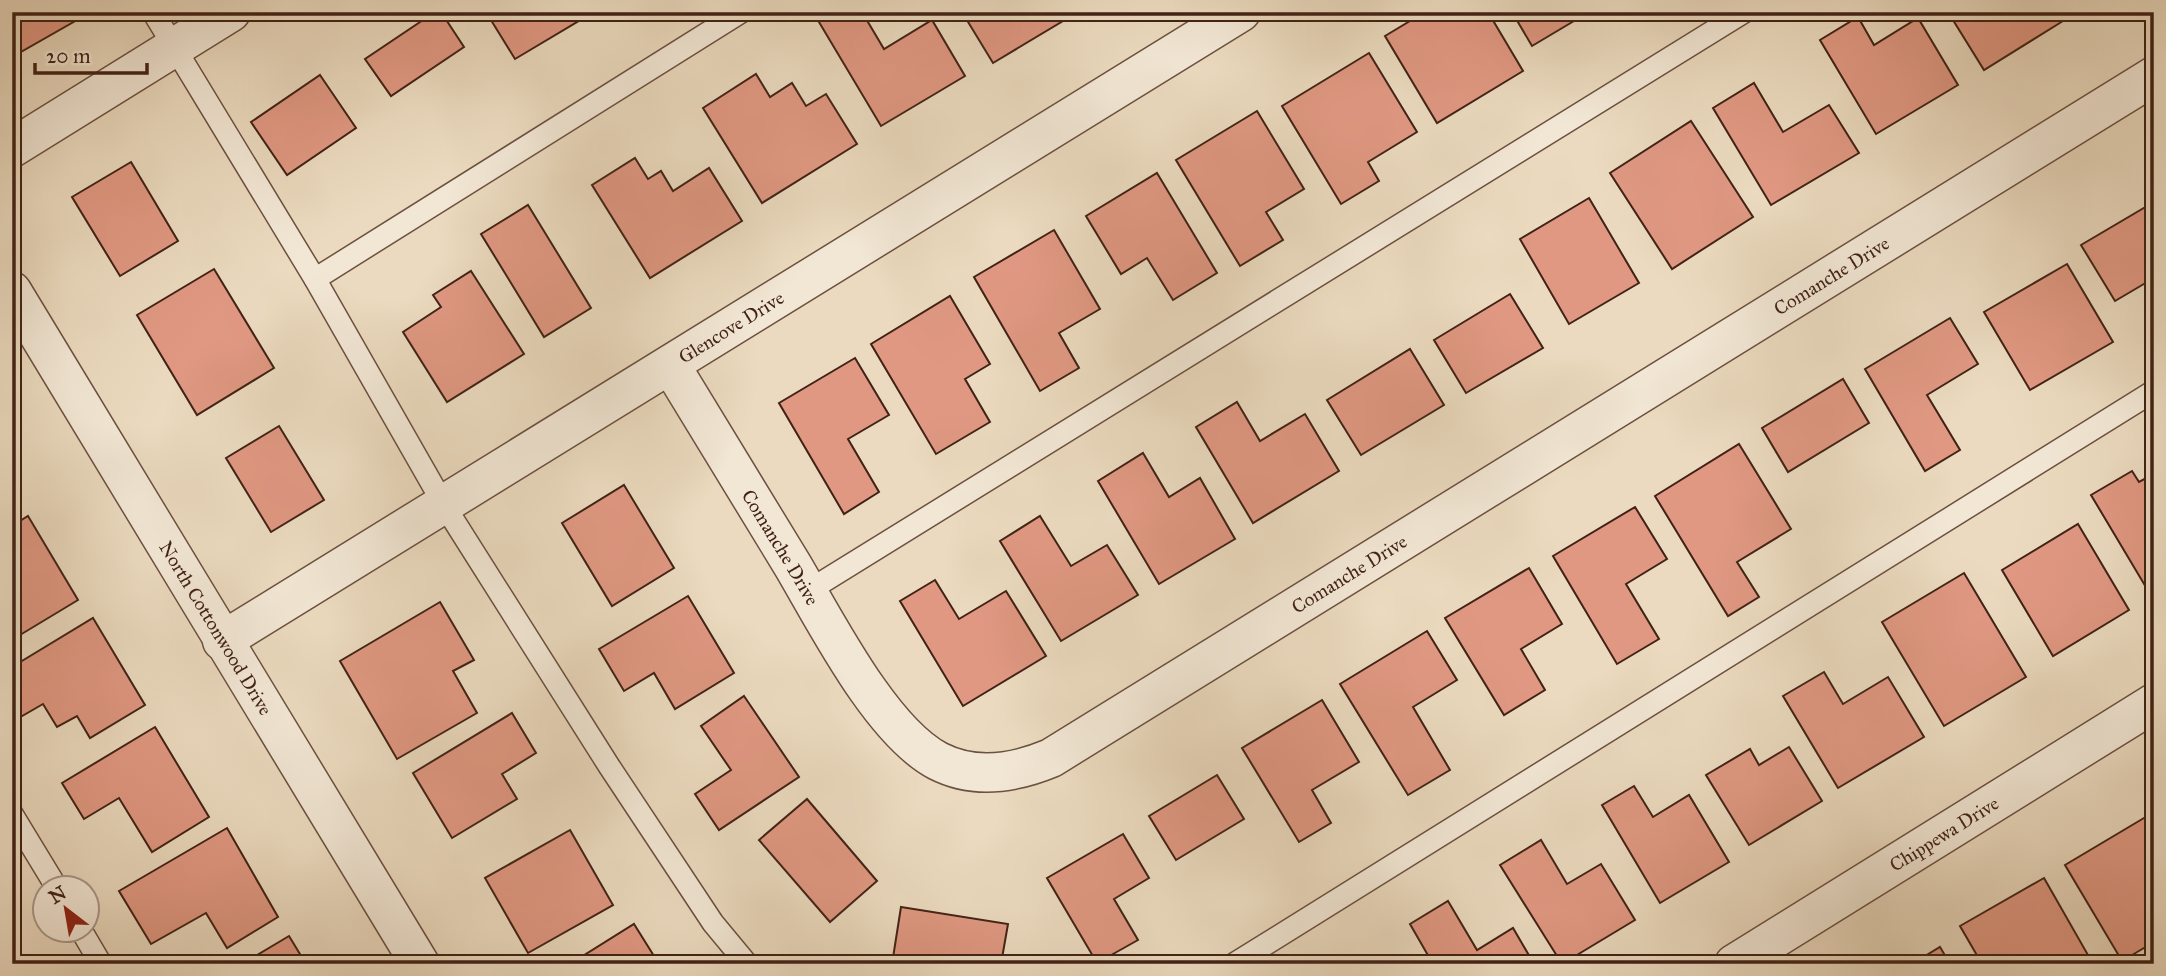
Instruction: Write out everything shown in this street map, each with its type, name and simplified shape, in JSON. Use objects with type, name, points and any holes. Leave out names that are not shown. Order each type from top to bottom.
[{"type":"street","points":[[12,148],[231,12]]},
{"type":"street","name":"Glencove Drive","points":[[222,641],[1241,12]]},
{"type":"street","name":"Comanche Drive","points":[[671,366],[852,664],[899,730],[938,761],[982,774],[1024,769],[1051,758],[2154,76]]},
{"type":"street","name":"North Cottonwood Drive","points":[[12,290],[222,641],[420,964]]},
{"type":"street","name":"Chippewa Drive","points":[[1734,964],[2154,704]]},
{"type":"lane","points":[[153,12],[315,279],[444,505],[624,789],[713,923],[747,964]]},
{"type":"lane","points":[[315,279],[741,12]]},
{"type":"lane","points":[[807,591],[1744,12]]},
{"type":"lane","points":[[1234,964],[2154,391]]},
{"type":"lane","points":[[12,814],[48,874]]},
{"type":"lane","points":[[90,944],[101,964]]},
{"type":"building","points":[[12,12],[91,12],[12,57]]},
{"type":"building","points":[[435,12],[441,12],[464,47],[391,96],[365,59]]},
{"type":"building","points":[[486,12],[585,12],[587,16],[515,59]]},
{"type":"building","points":[[813,12],[862,12],[884,49],[932,20],[965,76],[881,126]]},
{"type":"building","points":[[962,12],[1078,12],[993,63]]},
{"type":"building","points":[[1425,12],[1488,12],[1523,71],[1437,123],[1385,36]]},
{"type":"building","points":[[1512,12],[1589,12],[1532,46]]},
{"type":"building","points":[[1948,12],[2058,12],[2063,21],[1984,70]]},
{"type":"building","points":[[1858,17],[1874,45],[1918,18],[1958,85],[1876,134],[1820,40]]},
{"type":"building","points":[[1369,53],[1417,132],[1368,162],[1379,181],[1341,204],[1282,106]]},
{"type":"building","points":[[756,74],[770,97],[792,83],[806,106],[826,94],[857,144],[762,203],[703,108]]},
{"type":"building","points":[[320,75],[356,128],[287,175],[251,122]]},
{"type":"building","points":[[1754,83],[1783,132],[1829,105],[1859,153],[1771,205],[1713,108]]},
{"type":"building","points":[[1257,111],[1304,189],[1266,212],[1283,240],[1240,266],[1176,160]]},
{"type":"building","points":[[1691,121],[1753,217],[1672,269],[1610,173]]},
{"type":"building","points":[[635,158],[648,179],[661,171],[673,191],[709,168],[742,221],[650,278],[592,185]]},
{"type":"building","points":[[131,162],[178,241],[120,276],[72,197]]},
{"type":"building","points":[[1157,173],[1217,273],[1173,300],[1147,258],[1121,274],[1086,216]]},
{"type":"building","points":[[1589,198],[1639,283],[1569,324],[1520,239]]},
{"type":"building","points":[[2154,202],[2154,278],[2115,301],[2081,245]]},
{"type":"building","points":[[528,205],[591,308],[544,337],[481,234]]},
{"type":"building","points":[[1054,230],[1100,309],[1059,333],[1079,368],[1040,391],[974,277]]},
{"type":"building","points":[[2067,264],[2113,342],[2030,390],[1984,312]]},
{"type":"building","points":[[214,269],[274,368],[197,415],[137,315]]},
{"type":"building","points":[[471,271],[524,354],[447,402],[403,332],[441,307],[433,295]]},
{"type":"building","points":[[1510,294],[1543,348],[1466,393],[1434,340]]},
{"type":"building","points":[[950,296],[990,364],[965,379],[990,422],[936,454],[871,344]]},
{"type":"building","points":[[1950,318],[1978,364],[1927,395],[1960,450],[1925,471],[1865,369]]},
{"type":"building","points":[[1410,349],[1444,405],[1361,455],[1327,400]]},
{"type":"building","points":[[855,358],[889,415],[848,439],[879,492],[844,514],[779,403]]},
{"type":"building","points":[[1843,379],[1869,423],[1788,472],[1762,428]]},
{"type":"building","points":[[1237,402],[1260,441],[1305,414],[1339,471],[1253,523],[1196,427]]},
{"type":"building","points":[[279,426],[324,500],[271,532],[226,458]]},
{"type":"building","points":[[1739,444],[1791,529],[1737,562],[1759,597],[1728,616],[1655,496]]},
{"type":"building","points":[[1143,453],[1169,497],[1200,478],[1235,539],[1159,584],[1098,481]]},
{"type":"building","points":[[2132,471],[2139,482],[2154,474],[2153,599],[2091,495]]},
{"type":"building","points":[[624,485],[674,568],[612,606],[562,523]]},
{"type":"building","points":[[1635,507],[1667,559],[1626,584],[1659,639],[1617,664],[1553,556]]},
{"type":"building","points":[[28,516],[78,600],[20,635],[12,622],[12,526]]},
{"type":"building","points":[[1040,516],[1071,566],[1107,545],[1138,595],[1061,641],[1000,541]]},
{"type":"building","points":[[2078,524],[2129,610],[2053,656],[2002,570]]},
{"type":"building","points":[[1529,568],[1562,624],[1521,649],[1545,690],[1504,715],[1445,618]]},
{"type":"building","points":[[1964,573],[2026,677],[1944,726],[1882,622]]},
{"type":"building","points":[[935,580],[959,619],[1006,591],[1046,656],[963,706],[900,601]]},
{"type":"building","points":[[688,596],[734,673],[675,709],[654,673],[624,691],[599,649]]},
{"type":"building","points":[[440,602],[474,660],[453,671],[477,713],[397,759],[340,661]]},
{"type":"building","points":[[93,618],[145,705],[90,738],[77,716],[57,727],[43,704],[17,719],[12,712],[12,667]]},
{"type":"building","points":[[1427,631],[1457,680],[1413,707],[1450,770],[1408,795],[1340,684]]},
{"type":"building","points":[[1824,672],[1843,704],[1888,677],[1924,737],[1838,788],[1783,696]]},
{"type":"building","points":[[744,696],[799,777],[719,830],[695,794],[731,770],[701,726]]},
{"type":"building","points":[[1322,700],[1359,762],[1312,790],[1331,823],[1299,842],[1242,748]]},
{"type":"building","points":[[512,713],[536,753],[502,774],[517,799],[452,838],[413,773]]},
{"type":"building","points":[[155,727],[209,817],[152,852],[119,798],[84,819],[62,783]]},
{"type":"building","points":[[1789,747],[1822,801],[1749,845],[1706,775],[1750,749],[1759,765]]},
{"type":"building","points":[[1217,775],[1244,819],[1176,860],[1149,816]]},
{"type":"building","points":[[1634,786],[1653,817],[1689,795],[1729,862],[1660,903],[1602,805]]},
{"type":"building","points":[[807,799],[877,881],[830,922],[759,840]]},
{"type":"building","points":[[2149,815],[2154,823],[2154,942],[2122,961],[2065,865]]},
{"type":"building","points":[[227,828],[278,917],[227,948],[206,913],[151,944],[119,891]]},
{"type":"building","points":[[570,830],[613,905],[528,953],[485,878]]},
{"type":"building","points":[[1123,834],[1149,878],[1114,899],[1138,940],[1097,963],[1047,878]]},
{"type":"building","points":[[1541,840],[1567,884],[1601,864],[1635,920],[1562,964],[1500,865]]},
{"type":"building","points":[[2044,878],[2088,955],[2072,964],[1982,964],[1960,926]]},
{"type":"building","points":[[1448,901],[1477,950],[1513,928],[1534,964],[1433,964],[1410,924]]},
{"type":"building","points":[[901,907],[1008,924],[1001,964],[892,964]]},
{"type":"building","points":[[634,924],[659,964],[570,964]]},
{"type":"building","points":[[289,936],[306,964],[242,964]]},
{"type":"building","points":[[1940,947],[1950,964],[1912,964]]}]
